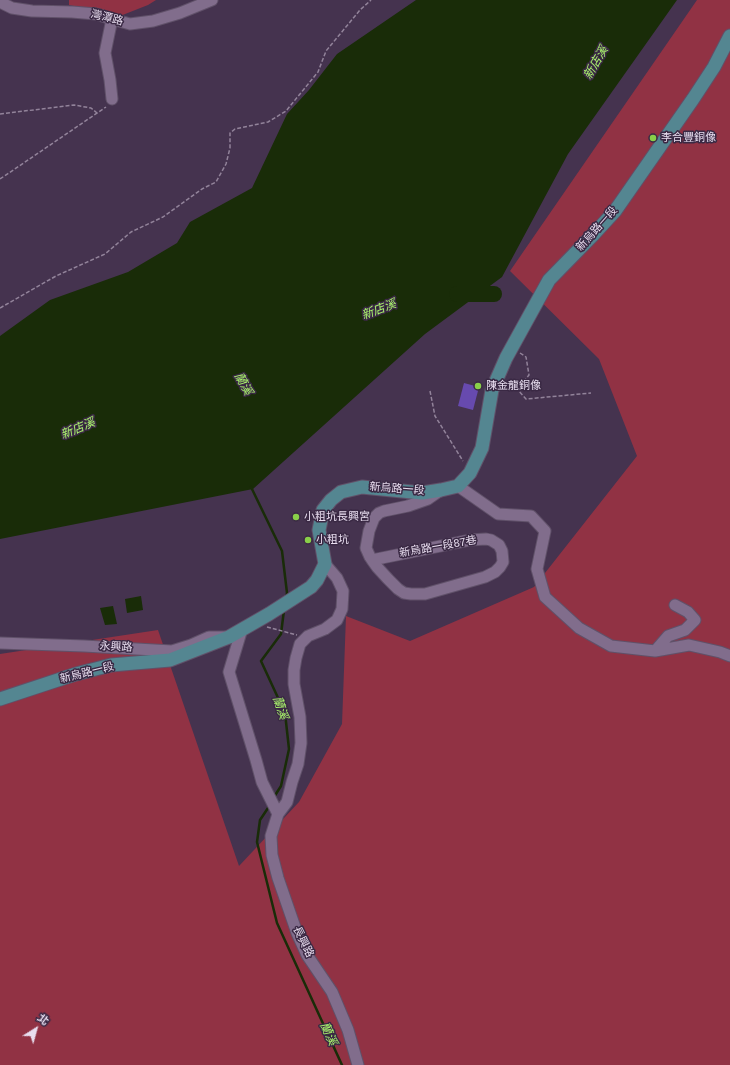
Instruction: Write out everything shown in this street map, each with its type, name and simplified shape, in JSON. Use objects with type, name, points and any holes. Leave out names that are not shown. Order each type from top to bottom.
[{"type":"main road","name":"新烏路一段","points":[[0,699],[76,674],[111,665],[170,660],[229,637],[242,629],[269,621],[311,587],[317,580],[325,564],[319,530],[323,510],[330,500],[341,492],[362,487],[422,493],[458,486],[470,473],[482,448],[492,390],[506,358],[549,280],[615,211],[693,99],[714,67],[730,36]]},
{"type":"street","name":"灣潭路","points":[[0,2],[12,8],[32,11],[96,14],[112,20],[130,24],[154,21],[180,13],[212,0]]},
{"type":"street","points":[[112,20],[105,53],[112,99]]},
{"type":"street","points":[[458,486],[498,514],[531,516],[545,531],[537,569],[545,597],[579,628],[611,646],[655,651],[689,645],[720,652],[730,656]]},
{"type":"street","name":"新烏路一段87巷","points":[[372,560],[470,540],[486,539],[499,545],[502,551],[503,562],[495,572],[485,577],[425,594],[411,594],[404,593],[398,589],[372,560],[366,548],[367,540],[374,518],[379,513],[408,506],[428,499],[442,490]]},
{"type":"street","name":"長興路","points":[[325,564],[337,578],[343,591],[342,609],[336,620],[325,629],[308,636],[300,644],[296,658],[294,684],[300,717],[301,743],[298,764],[287,802],[277,811],[271,836],[272,855],[296,933],[307,954],[332,992],[348,1030],[358,1065]]},
{"type":"street","points":[[655,651],[668,636],[685,630],[695,620],[688,612],[675,605]]},
{"type":"street","points":[[242,629],[229,672],[262,782],[277,811]]},
{"type":"street","name":"永興路","points":[[0,643],[172,651],[209,637],[229,637]]},
{"type":"path","points":[[0,308],[56,276],[106,254],[131,232],[163,217],[202,189],[216,182],[226,164],[230,148],[230,132],[235,129],[268,122],[286,111],[318,72],[326,51],[360,10],[371,0]]},
{"type":"path","points":[[0,179],[98,114],[106,108],[112,99]]},
{"type":"path","points":[[0,114],[74,105],[91,108],[98,114]]},
{"type":"path","points":[[512,347],[526,357],[529,374],[517,389],[526,399],[591,393]]},
{"type":"path","points":[[430,391],[435,416],[470,473]]},
{"type":"path","points":[[269,621],[301,636]]},
{"type":"shaded area","points":[[69,0],[156,0],[148,5],[120,16],[69,5]]},
{"type":"shaded area","points":[[697,0],[730,0],[730,1065],[0,1065],[0,654],[158,630],[239,866],[299,802],[342,724],[346,616],[410,641],[534,587],[637,456],[599,359],[510,271]]},
{"type":"water","name":"新店溪","points":[[416,0],[677,0],[568,154],[502,277],[425,334],[253,489],[0,539],[0,336],[50,300],[128,272],[177,243],[190,222],[252,188],[287,114],[309,90],[337,54]]},
{"type":"water","points":[[141,596],[143,610],[127,613],[125,599]]},
{"type":"water","points":[[113,606],[117,624],[105,625],[100,608]]},
{"type":"building","points":[[464,383],[479,387],[473,410],[458,406]]},
{"type":"waterway","points":[[457,294],[494,294]]},
{"type":"waterway","name":"蘭溪","points":[[251,487],[282,551],[287,593],[286,597]]},
{"type":"waterway","name":"蘭溪","points":[[274,797],[281,786],[289,749],[285,713],[261,661],[281,634],[284,610]]},
{"type":"waterway","name":"蘭溪","points":[[270,805],[260,820],[257,842],[277,923],[342,1065]]},
{"type":"place","name":"李合豐銅像","points":[[653,138]]},
{"type":"place","name":"陳金龍銅像","points":[[478,386]]},
{"type":"place","name":"小粗坑長興宮","points":[[296,517]]},
{"type":"place","name":"小粗坑","points":[[308,540]]}]
